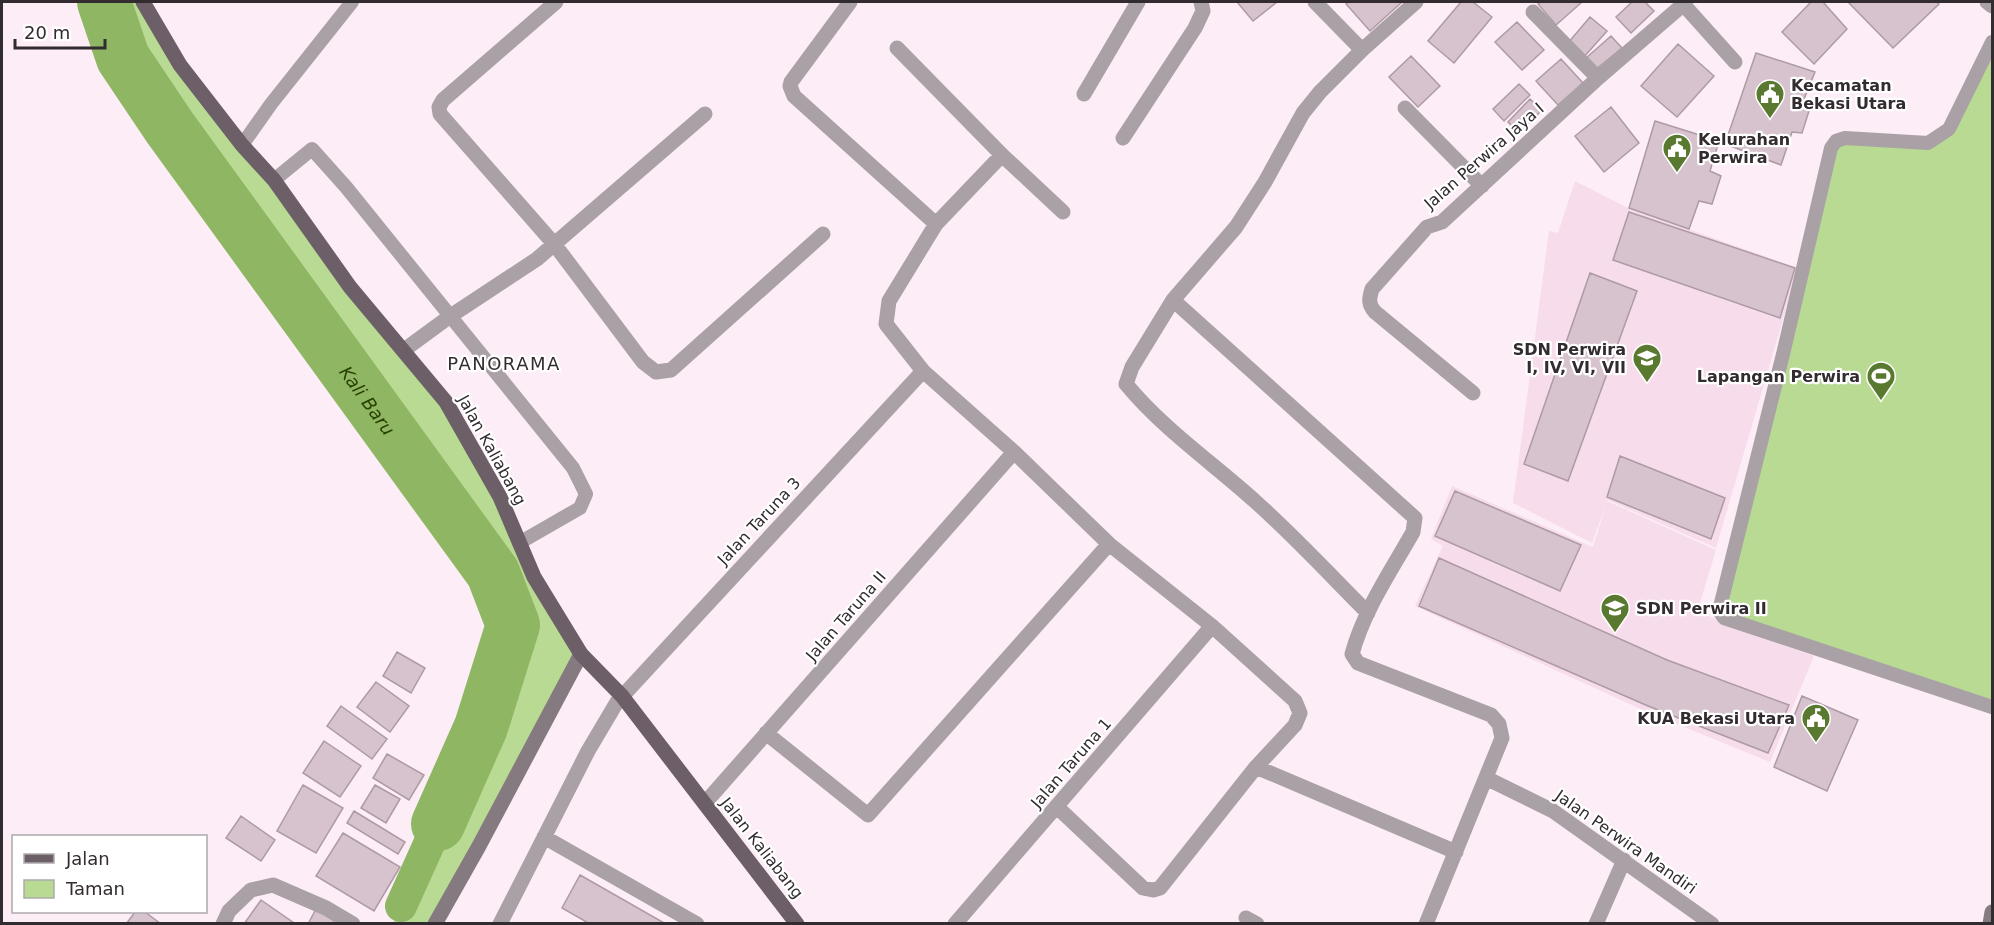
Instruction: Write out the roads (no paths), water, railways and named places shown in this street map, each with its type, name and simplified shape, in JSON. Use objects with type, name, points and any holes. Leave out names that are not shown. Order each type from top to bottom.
[{"type":"main road","name":"Jalan Kaliabang","points":[[143,2],[180,66],[242,145],[274,180],[350,287],[446,402],[500,497],[534,578],[580,654],[622,696],[797,924]]},
{"type":"street","points":[[556,2],[443,100],[439,107],[440,114],[555,245],[643,362],[656,372],[671,370],[823,234]]},
{"type":"street","points":[[850,2],[790,86],[794,96],[936,224]]},
{"type":"street","points":[[1084,94],[1138,2]]},
{"type":"street","points":[[1123,138],[1195,28],[1203,11],[1201,2]]},
{"type":"street","points":[[1315,2],[1362,50]]},
{"type":"street","points":[[1368,613],[1257,503],[1195,453],[1139,400],[1126,384],[1132,367],[1173,300],[1236,227],[1265,182],[1303,113],[1320,92],[1362,50],[1416,2]]},
{"type":"street","points":[[1987,2],[1992,6]]},
{"type":"street","points":[[1684,3],[1735,62]]},
{"type":"street","name":"Jalan Perwira Jaya I","points":[[1473,393],[1375,312],[1370,306],[1369,299],[1372,289],[1427,227],[1442,222],[1598,78],[1684,3]]},
{"type":"street","points":[[1533,12],[1598,78]]},
{"type":"street","points":[[897,48],[1002,155],[1063,212]]},
{"type":"street","points":[[1405,108],[1482,186]]},
{"type":"street","points":[[404,350],[449,316],[537,260],[705,114]]},
{"type":"street","points":[[1002,155],[936,224],[889,301],[886,324],[923,371],[1014,452],[1109,544],[1212,626],[1295,701],[1300,713],[1295,725],[1256,767],[1160,888],[1153,890],[1143,888],[1057,807]]},
{"type":"street","points":[[1173,300],[1415,518],[1413,532],[1368,613],[1352,654],[1358,663],[1491,715],[1499,724],[1503,738],[1426,924]]},
{"type":"street","name":"Jalan Taruna 3","points":[[500,924],[593,742],[622,696],[923,371]]},
{"type":"street","name":"Jalan Taruna II","points":[[705,803],[1014,452]]},
{"type":"street","points":[[766,733],[868,815],[1109,544]]},
{"type":"street","name":"Jalan Taruna 1","points":[[955,924],[1212,626]]},
{"type":"street","points":[[435,924],[580,654]]},
{"type":"street","points":[[1256,767],[1456,852]]},
{"type":"street","name":"Jalan Perwira Mandiri","points":[[1486,778],[1553,811],[1712,924]]},
{"type":"street","points":[[544,837],[697,924]]},
{"type":"street","points":[[1596,924],[1624,860]]},
{"type":"street","points":[[223,924],[229,911],[251,890],[273,885],[326,908],[353,924]]},
{"type":"street","points":[[1990,924],[1992,912]]},
{"type":"lane","points":[[242,145],[271,104],[352,2]]},
{"type":"lane","points":[[1992,42],[1948,129],[1928,143],[1845,138],[1836,141],[1831,148],[1784,350],[1719,611],[1724,618],[1992,707]]},
{"type":"lane","points":[[274,180],[312,149],[346,187],[573,468],[586,494],[580,508],[519,543]]},
{"type":"waterway","name":"Kali Baru","points":[[104,2],[123,58],[170,128],[493,573],[513,625],[481,727],[438,824]]},
{"type":"waterway","points":[[401,906],[438,824]]},
{"type":"place","name":"Kecamatan Bekasi Utara","points":[[1770,120]]},
{"type":"place","name":"Kelurahan Perwira","points":[[1677,174]]},
{"type":"place","name":"SDN Perwira I, IV, VI, VII","points":[[1647,384]]},
{"type":"place","name":"Lapangan Perwira","points":[[1881,402]]},
{"type":"place","name":"SDN Perwira II","points":[[1615,634]]},
{"type":"place","name":"KUA Bekasi Utara","points":[[1816,744]]},
{"type":"district","name":"PANORAMA","points":[[504,363]]}]
